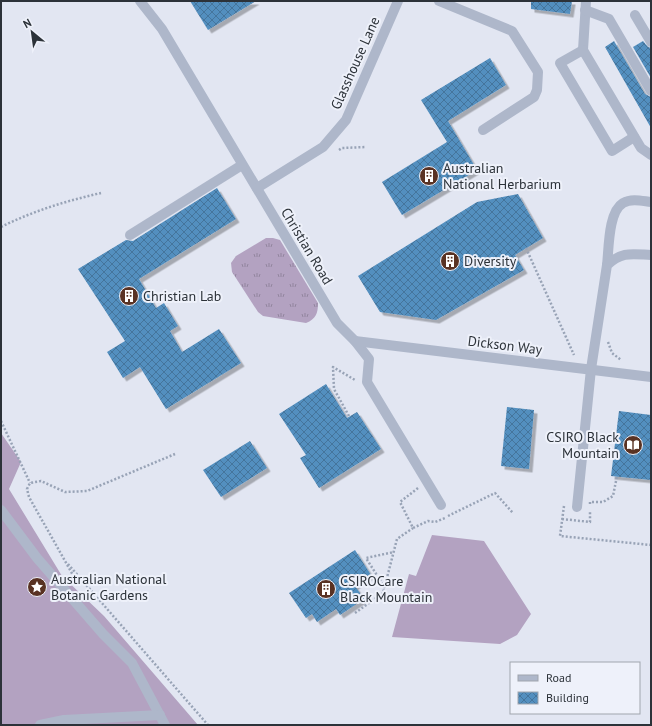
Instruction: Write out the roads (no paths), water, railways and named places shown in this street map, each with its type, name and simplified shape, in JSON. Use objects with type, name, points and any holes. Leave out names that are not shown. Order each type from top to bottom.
[{"type":"street","name":"Christian Road","points":[[140,1],[162,30],[337,323],[355,341],[368,359],[367,382],[441,505]]},
{"type":"street","name":"Glasshouse Lane","points":[[257,188],[323,147],[346,120],[398,1]]},
{"type":"street","points":[[439,1],[512,32],[538,72],[537,90],[534,97],[483,130]]},
{"type":"street","points":[[651,91],[609,19],[586,5],[583,50],[641,148],[651,155]]},
{"type":"street","points":[[635,15],[651,42]]},
{"type":"street","points":[[583,50],[560,63],[612,151],[634,137]]},
{"type":"street","points":[[130,235],[242,165]]},
{"type":"street","points":[[577,507],[591,369],[607,265],[612,216],[623,203],[635,200],[651,202]]},
{"type":"street","points":[[607,265],[620,255],[628,253],[651,255]]},
{"type":"street","name":"Dickson Way","points":[[355,341],[651,377]]},
{"type":"street","points":[[1,510],[42,564],[103,634],[132,663],[165,725]]},
{"type":"street","points":[[40,725],[64,720],[160,715]]},
{"type":"place","name":"Australian National Herbarium","points":[[429,176]]},
{"type":"place","name":"Diversity","points":[[450,261]]},
{"type":"place","name":"Christian Lab","points":[[129,296]]},
{"type":"place","name":"CSIRO Black Mountain","points":[[633,445]]},
{"type":"place","name":"Australian National Botanic Gardens","points":[[37,587]]},
{"type":"place","name":"CSIROCare Black Mountain","points":[[326,589]]}]
